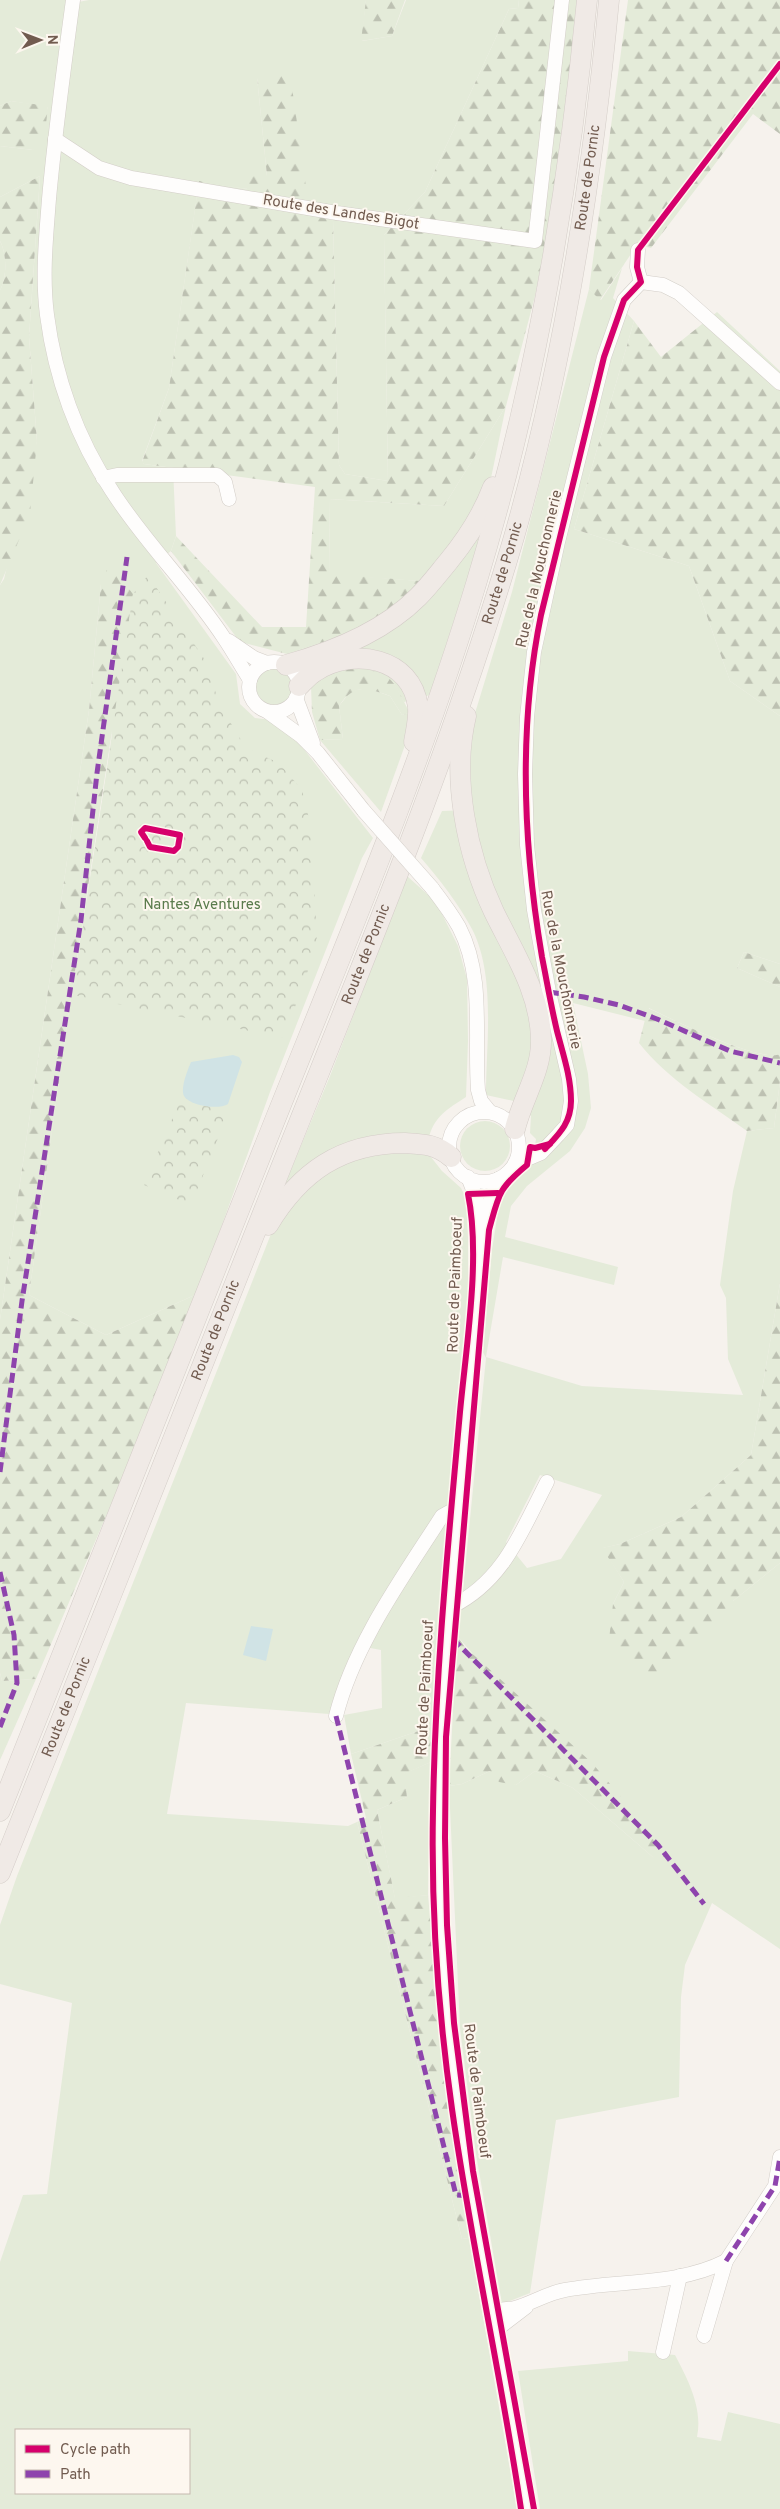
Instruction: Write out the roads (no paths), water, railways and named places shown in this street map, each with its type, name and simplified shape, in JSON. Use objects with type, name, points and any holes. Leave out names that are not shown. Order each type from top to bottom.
[{"type":"highway","name":"Route de Pornic","points":[[0,1811],[391,824],[433,715],[467,612],[512,450],[536,348],[560,221],[575,111],[587,0]]},
{"type":"highway","name":"Route de Pornic","points":[[0,1873],[399,872],[475,665],[526,489],[563,332],[590,178],[609,0]]},
{"type":"highway","points":[[276,664],[316,657],[360,638],[417,598],[458,550],[479,518],[500,465],[512,450]]},
{"type":"highway","points":[[298,692],[316,671],[339,661],[364,658],[377,659],[389,664],[410,685],[418,708],[418,722],[414,743],[393,802],[391,824]]},
{"type":"highway","points":[[475,665],[475,687],[462,739],[462,804],[466,833],[484,890],[530,987],[540,1024],[541,1040],[538,1064],[520,1110],[517,1135]]},
{"type":"highway","points":[[240,1270],[255,1253],[268,1224],[290,1192],[305,1177],[335,1156],[392,1143],[433,1145],[451,1157]]},
{"type":"street","points":[[73,0],[55,139],[44,255],[47,316],[54,356],[66,398],[81,435],[104,478],[132,520],[224,637],[250,680]]},
{"type":"street","name":"Route des Landes Bigot","points":[[55,139],[99,168],[132,178],[346,214],[535,241],[562,0]]},
{"type":"street","points":[[638,250],[637,267],[641,282],[663,285],[679,293],[780,383]]},
{"type":"street","name":"Rue de la Mouchonnerie","points":[[515,1164],[540,1153],[567,1126],[571,1101],[569,1080],[549,992],[534,910],[528,844],[525,774],[527,717],[534,652],[558,542],[604,357],[624,300],[641,282]]},
{"type":"street","points":[[104,478],[117,475],[217,475],[225,482],[229,499]]},
{"type":"street","points":[[224,637],[254,658],[276,664],[295,674],[306,728],[318,753]]},
{"type":"street","points":[[276,664],[254,671],[250,680],[249,694],[256,706],[268,712],[301,736],[318,753],[364,811],[432,888],[459,928],[472,966],[477,999],[476,1067],[471,1101],[464,1118],[452,1134],[449,1143],[451,1157],[457,1169],[468,1178],[482,1182],[498,1179],[509,1172],[515,1164],[518,1154],[517,1135]]},
{"type":"street","points":[[268,712],[288,708],[298,692]]},
{"type":"street","points":[[476,1067],[481,1101],[490,1112]]},
{"type":"street","points":[[464,1118],[476,1112],[490,1112],[504,1118],[517,1135],[535,1148],[550,1144]]},
{"type":"street","name":"Route de Paimboeuf","points":[[468,1178],[477,1200],[482,1239]]},
{"type":"street","name":"Route de Paimboeuf","points":[[498,1179],[487,1211],[482,1239],[451,1607],[440,1755],[441,1920],[458,2106],[527,2509]]},
{"type":"street","points":[[451,1607],[468,1598],[499,1570],[513,1549],[547,1482]]},
{"type":"street","points":[[336,1716],[346,1683],[386,1604],[442,1516],[451,1510],[459,1511]]},
{"type":"street","points":[[704,2336],[726,2261],[777,2188],[780,2157]]},
{"type":"street","points":[[493,2310],[514,2308],[566,2290],[680,2276],[713,2267],[726,2261]]},
{"type":"street","points":[[663,2352],[680,2276]]},
{"type":"street","points":[[496,2330],[537,2299]]},
{"type":"park label","name":"Nantes Aventures","points":[[202,905]]}]
